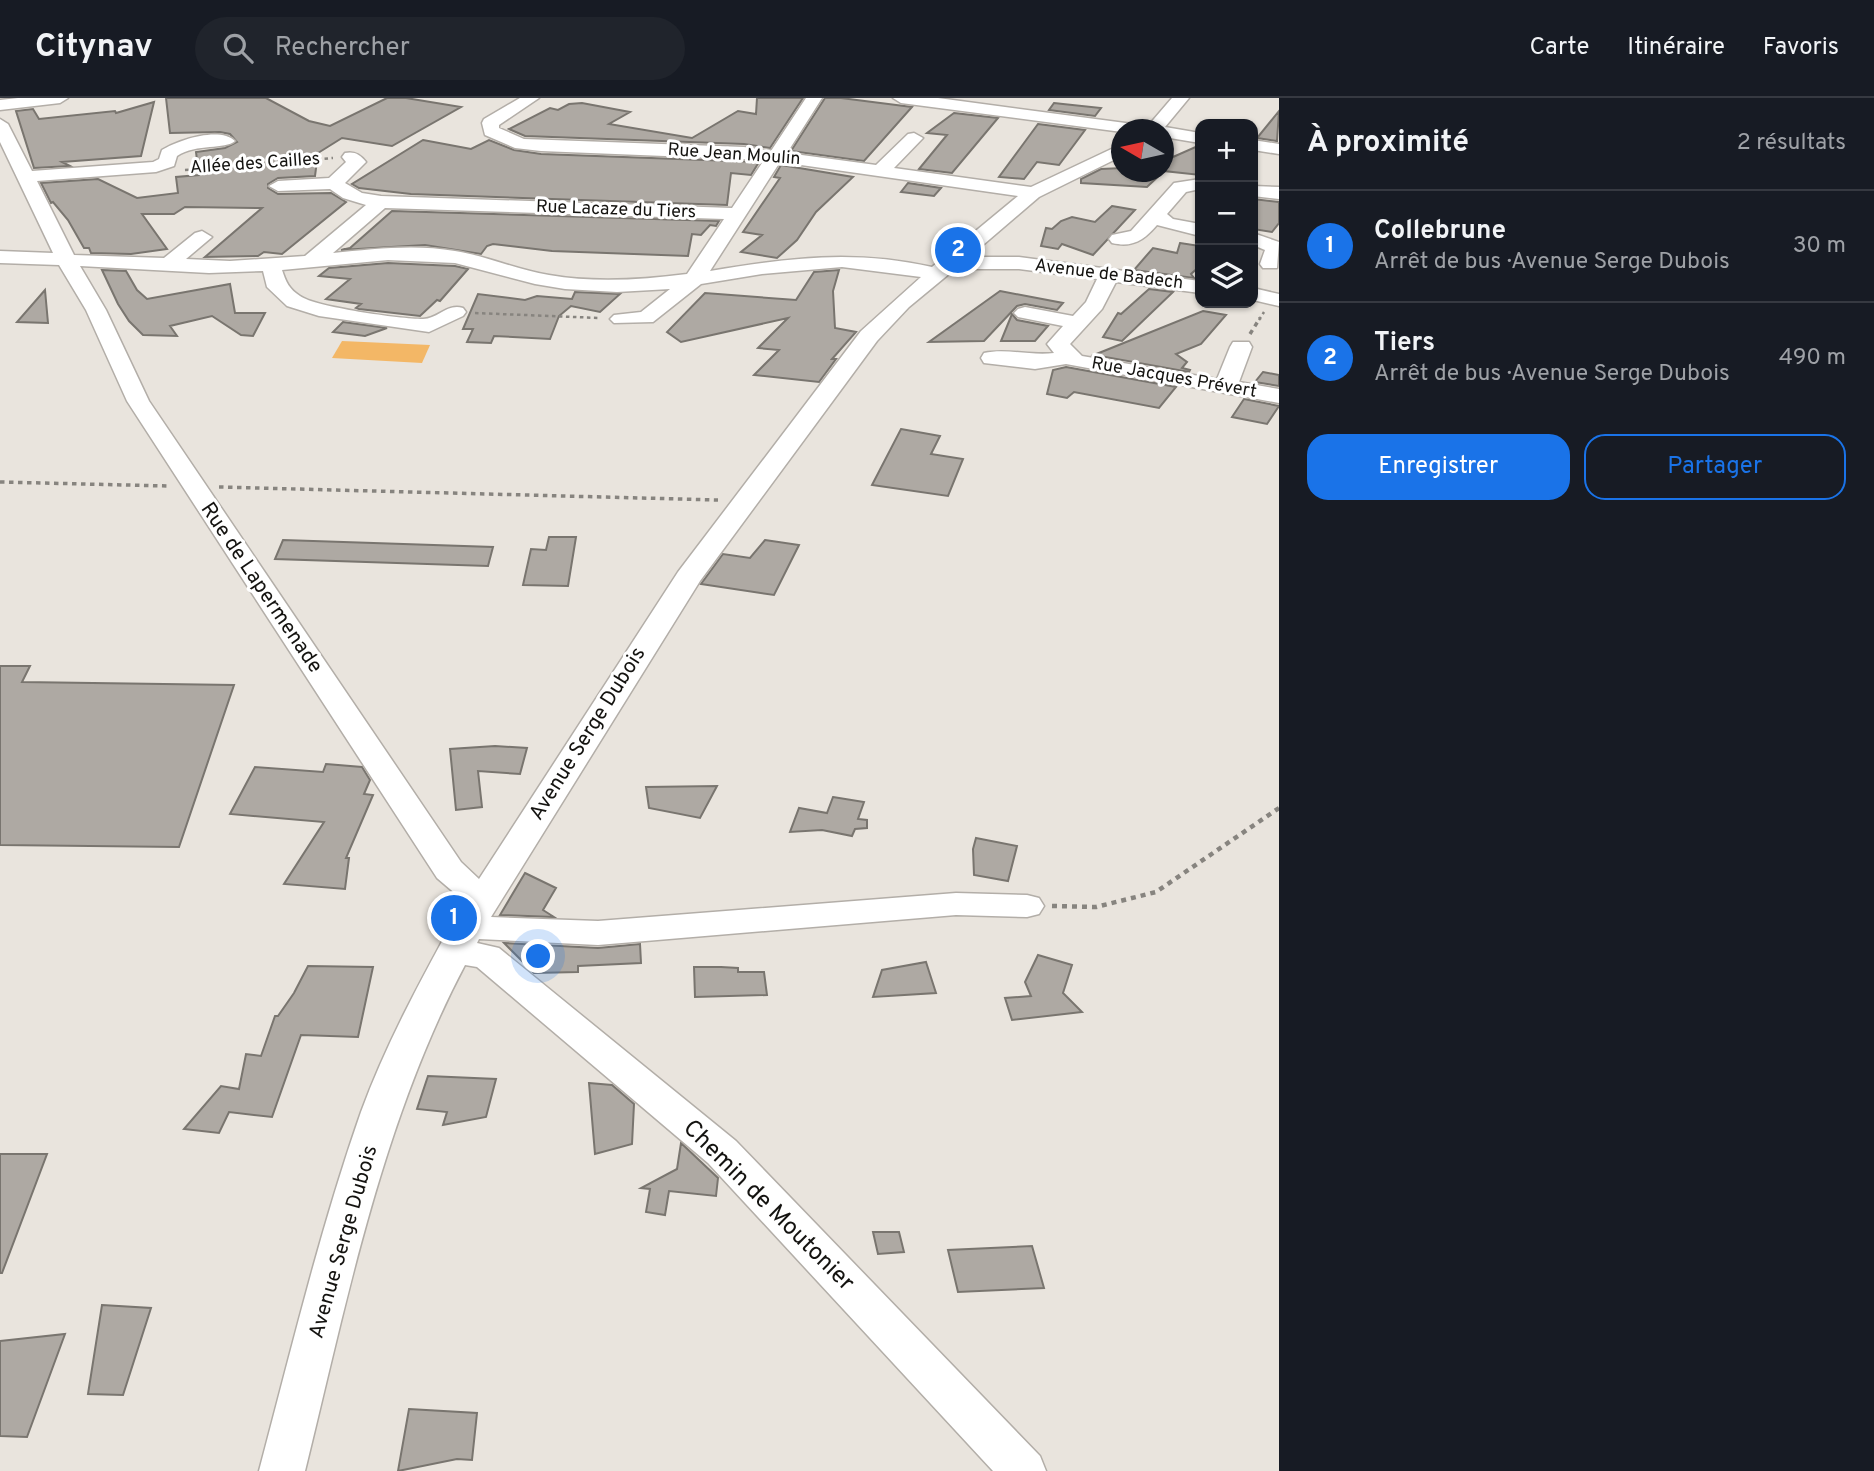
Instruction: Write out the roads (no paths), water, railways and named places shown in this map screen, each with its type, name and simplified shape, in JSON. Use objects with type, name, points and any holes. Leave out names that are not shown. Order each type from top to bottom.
[{"type":"street","points":[[0,105],[60,98]]},
{"type":"street","name":"Rue Jean Moulin","points":[[531,98],[497,117],[490,123],[491,131],[520,144],[744,152],[1033,193]]},
{"type":"street","name":"Rue Lacaze du Tiers","points":[[693,281],[814,98]]},
{"type":"street","points":[[901,98],[952,101],[1111,125]]},
{"type":"street","points":[[1163,119],[1181,98]]},
{"type":"street","name":"Rue de Lapermenade","points":[[0,124],[66,260],[96,310],[138,401],[449,870],[474,893],[485,895]]},
{"type":"street","points":[[1174,134],[1195,137]]},
{"type":"street","points":[[881,171],[914,138]]},
{"type":"street","name":"Allée des Cailles","points":[[24,177],[160,166],[168,162],[168,154],[182,144],[198,140],[226,141]]},
{"type":"street","points":[[1258,146],[1279,149]]},
{"type":"street","name":"Avenue Serge Dubois","points":[[282,1471],[335,1263],[381,1111],[419,1017],[485,895],[688,578],[869,336],[942,268],[1033,193],[1111,154]]},
{"type":"street","points":[[278,186],[334,183],[357,162],[351,157]]},
{"type":"street","name":"Rue Lacaze du Tiers","points":[[334,183],[343,193],[381,202],[737,214]]},
{"type":"street","points":[[1119,239],[1137,236],[1180,187],[1195,185]]},
{"type":"street","points":[[1258,191],[1279,193]]},
{"type":"street","points":[[312,260],[381,202]]},
{"type":"street","points":[[1156,215],[1167,225],[1195,229]]},
{"type":"street","points":[[164,264],[202,237]]},
{"type":"street","points":[[977,240],[996,255],[1019,263]]},
{"type":"street","points":[[1258,243],[1276,256],[1258,277]]},
{"type":"street","points":[[0,257],[66,260],[97,258],[164,264],[271,265],[369,253],[410,253],[473,260],[504,269],[537,264],[548,281],[614,286],[654,286],[776,266],[834,261],[942,268],[1019,263]]},
{"type":"street","name":"Avenue de Badech","points":[[1019,263],[1195,286]]},
{"type":"street","points":[[164,264],[173,286]]},
{"type":"street","points":[[271,265],[277,287],[294,302],[319,310],[429,326],[456,312]]},
{"type":"street","name":"Rue Jacques Prévert","points":[[1109,276],[1095,305],[1058,344],[1075,361],[1279,396]]},
{"type":"street","points":[[621,319],[646,317],[693,281]]},
{"type":"street","points":[[1025,313],[1078,323]]},
{"type":"street","points":[[1225,388],[1241,347]]},
{"type":"street","name":"Rue Jacques Prévert","points":[[992,358],[1035,362],[1071,358]]},
{"type":"street","points":[[461,940],[597,933],[956,904],[1027,906]]},
{"type":"street","name":"Chemin de Moutonier","points":[[461,940],[487,956],[722,1152],[1023,1471]]},
{"type":"place","name":"Tiers","points":[[958,250]]},
{"type":"place","name":"Collebrune","points":[[454,918]]}]
